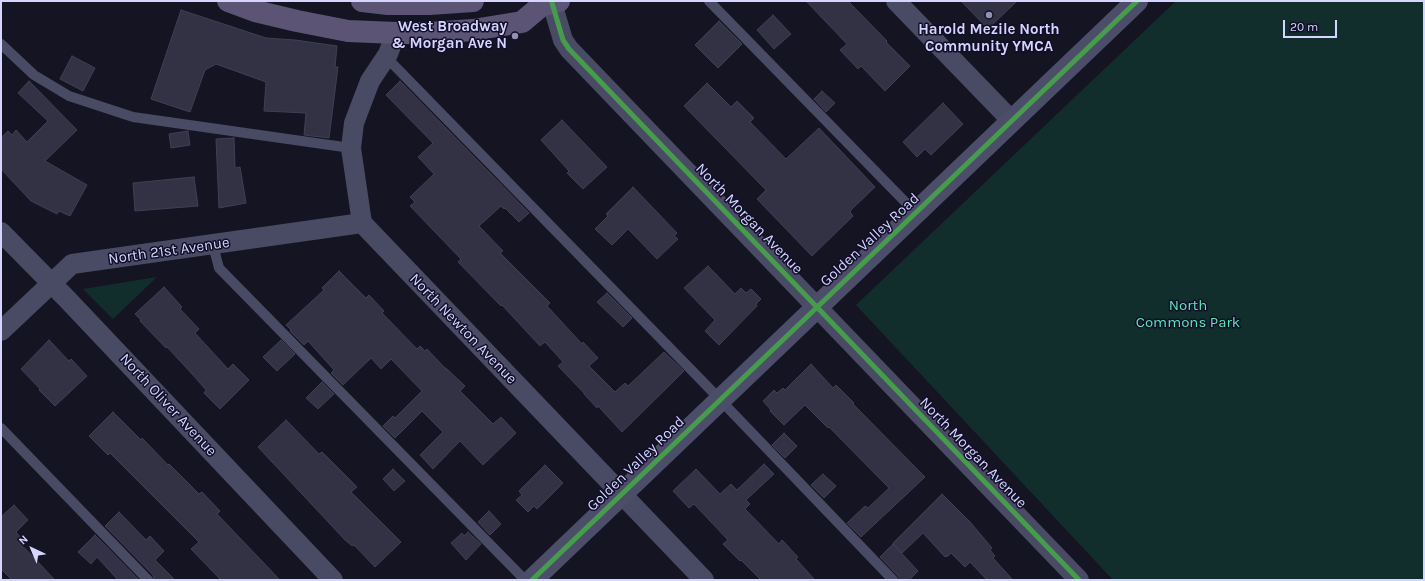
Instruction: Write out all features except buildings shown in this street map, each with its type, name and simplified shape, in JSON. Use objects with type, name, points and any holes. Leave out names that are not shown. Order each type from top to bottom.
[{"type":"main road","points":[[228,1],[255,11],[348,31],[396,33],[428,33],[473,30],[522,22],[544,3]]},
{"type":"main road","points":[[362,1],[388,4],[429,4],[473,1]]},
{"type":"street","points":[[896,1],[1012,121]]},
{"type":"street","name":"Golden Valley Road","points":[[532,580],[1137,1]]},
{"type":"street","name":"North Morgan Avenue","points":[[544,3],[569,49],[816,308],[1079,580]]},
{"type":"street","points":[[362,223],[351,148],[354,123],[370,81],[389,52],[396,33]]},
{"type":"street","name":"North 21st Avenue","points":[[1,331],[72,264],[362,223]]},
{"type":"street","name":"North Newton Avenue","points":[[362,223],[704,580]]},
{"type":"street","name":"North Oliver Avenue","points":[[1,232],[333,580]]},
{"type":"lane","points":[[709,1],[916,213]]},
{"type":"lane","points":[[1,44],[34,75],[69,96],[133,116],[351,148]]},
{"type":"lane","points":[[386,57],[721,400],[893,580]]},
{"type":"lane","points":[[213,245],[219,268],[525,580]]},
{"type":"lane","points":[[1,428],[148,580]]},
{"type":"green space","name":"North Commons Park","points":[[1176,1],[1424,1],[1424,580],[1113,580],[856,305]]},
{"type":"green space","points":[[157,277],[113,319],[83,289]]},
{"type":"cycle path","points":[[532,580],[1137,1]]},
{"type":"cycle path","points":[[552,3],[563,40],[569,49],[1079,580]]},
{"type":"place","name":"Harold Mezile North Community YMCA","points":[[989,15]]},
{"type":"place","name":"West Broadway & Morgan Ave N","points":[[515,36]]}]
